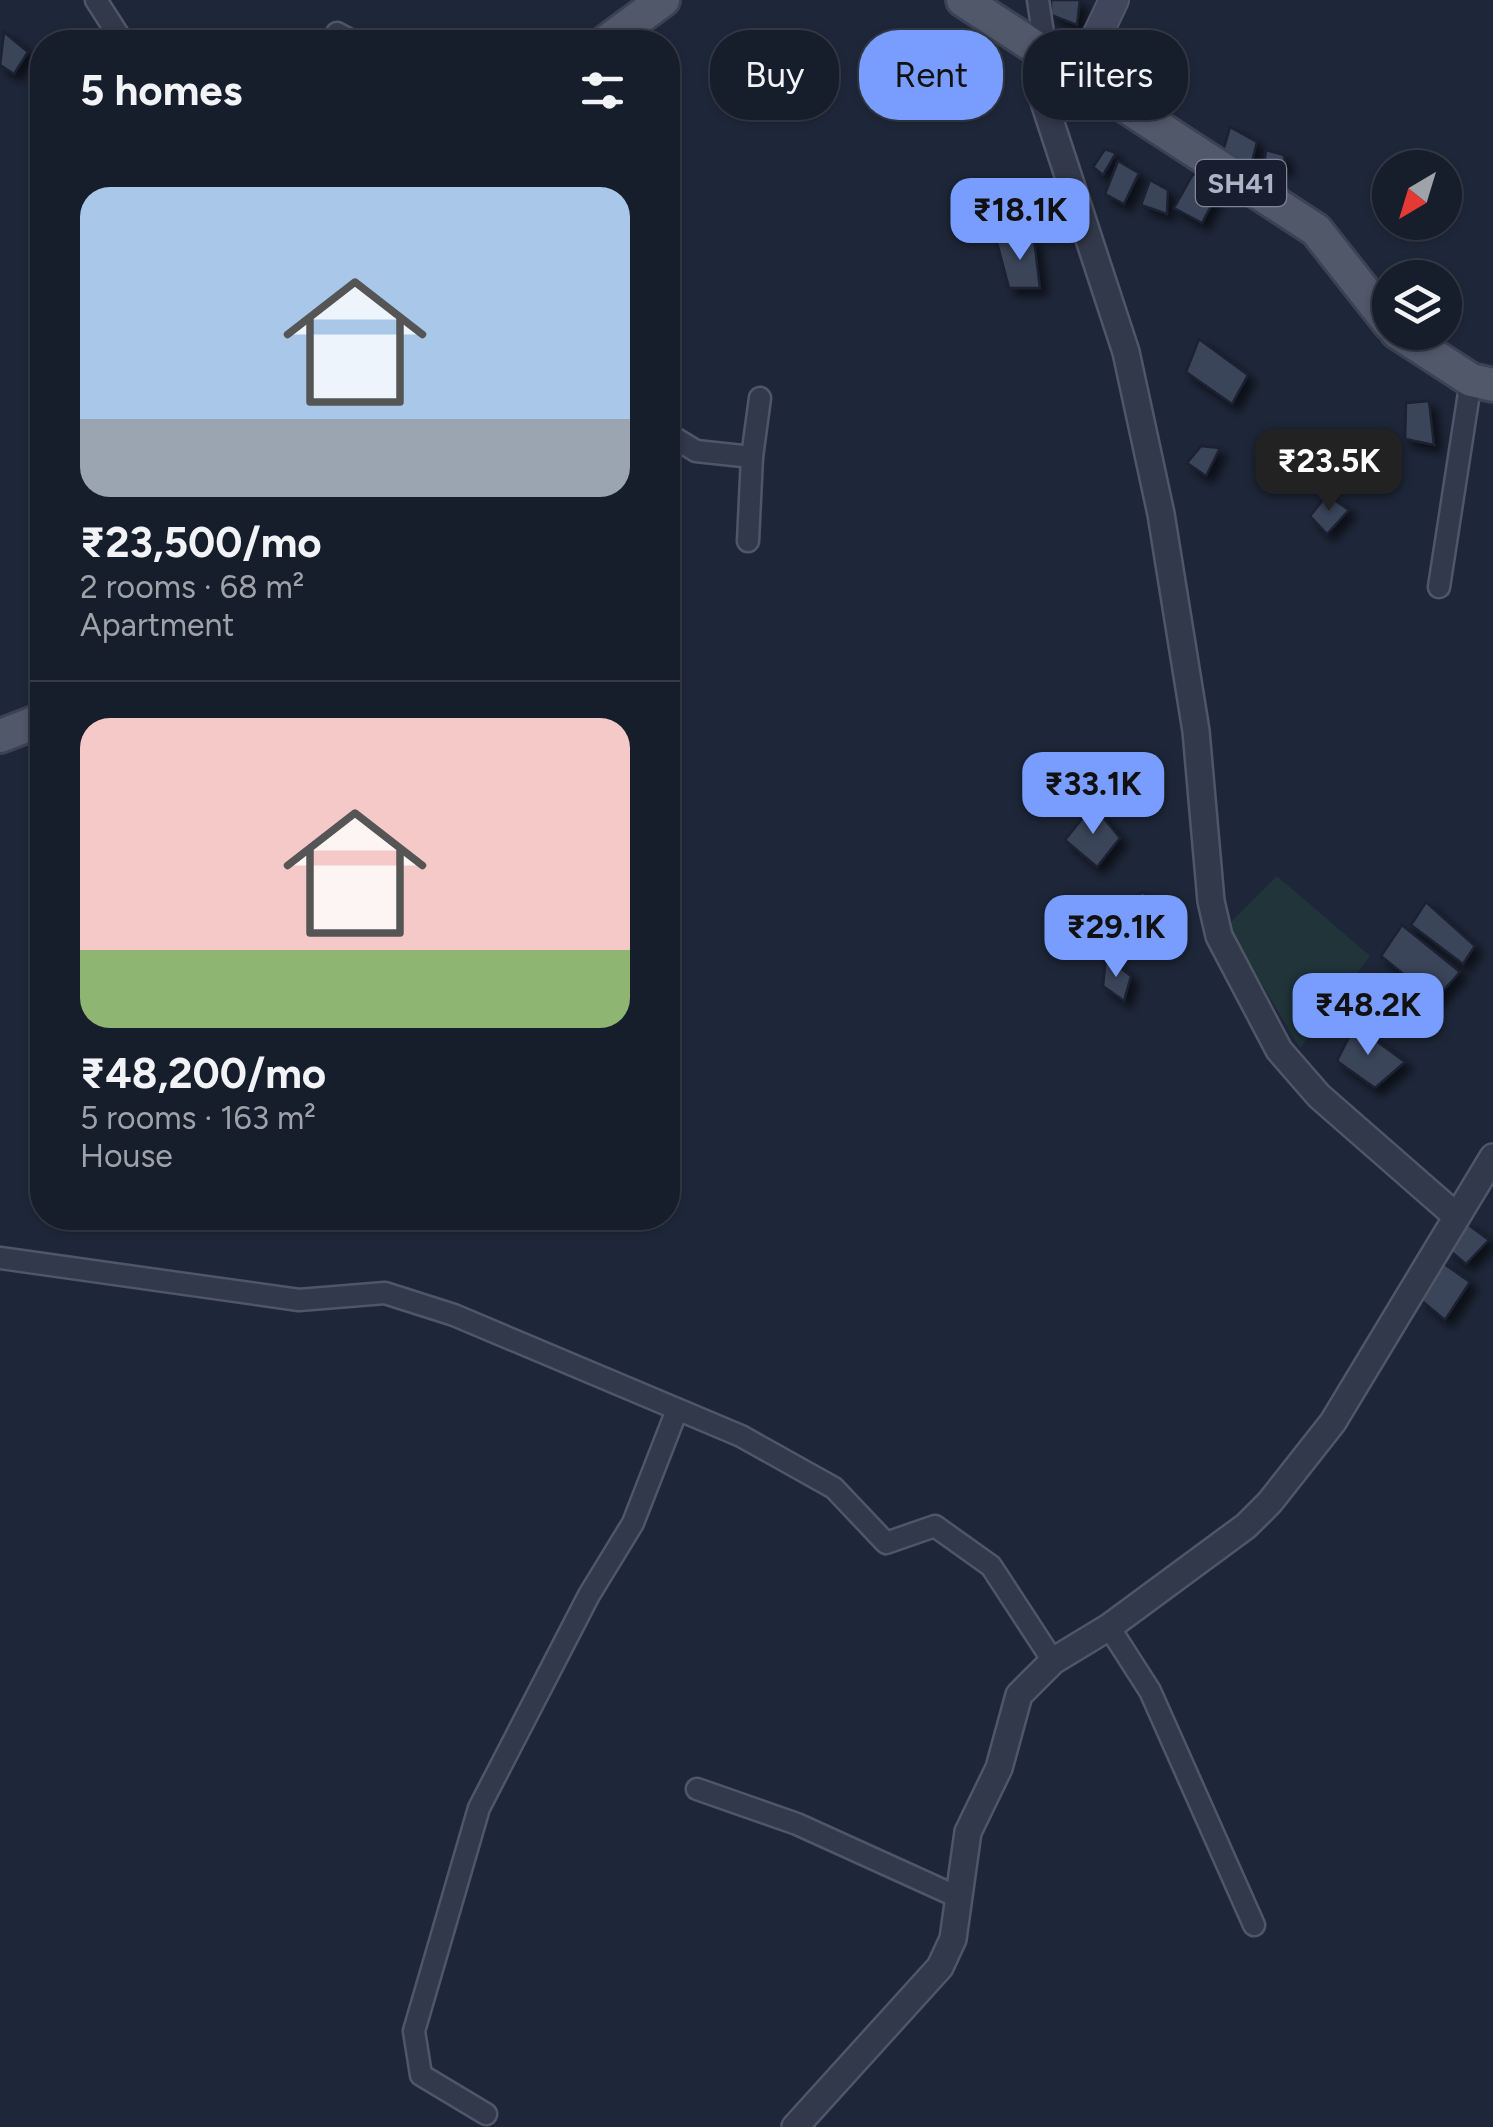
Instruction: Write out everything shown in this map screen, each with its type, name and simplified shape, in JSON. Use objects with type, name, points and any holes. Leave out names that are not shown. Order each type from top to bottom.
[{"type":"main road","points":[[622,30],[663,0]]},
{"type":"main road","name":"SH41","points":[[963,0],[1023,38]]},
{"type":"main road","points":[[1100,30],[1114,0]]},
{"type":"main road","name":"SH41","points":[[1148,120],[1316,230],[1372,301]]},
{"type":"main road","points":[[1428,350],[1482,382]]},
{"type":"main road","points":[[0,736],[30,725]]},
{"type":"street","points":[[96,0],[115,30]]},
{"type":"street","points":[[1038,0],[1048,30]]},
{"type":"street","points":[[1051,120],[1126,352],[1161,514],[1196,731],[1210,901],[1219,936],[1279,1050],[1319,1096],[1455,1215]]},
{"type":"street","points":[[1438,588],[1482,382]]},
{"type":"street","points":[[748,541],[760,398]]},
{"type":"street","points":[[680,441],[696,450],[752,458]]},
{"type":"street","points":[[795,2127],[940,1967],[953,1939],[968,1832],[998,1768],[1019,1695],[1054,1661],[1108,1627],[1246,1526],[1270,1502],[1333,1422],[1493,1157]]},
{"type":"street","points":[[0,1258],[298,1300],[385,1292],[454,1315],[741,1436],[834,1488],[886,1542],[934,1526],[991,1566],[1054,1661]]},
{"type":"street","points":[[486,2114],[422,2075],[414,2031],[479,1808],[589,1595],[633,1523],[677,1410]]},
{"type":"street","points":[[1108,1627],[1150,1691],[1254,1925]]},
{"type":"street","points":[[697,1789],[797,1824],[960,1898]]},
{"type":"shaded area","points":[[1277,876],[1370,956],[1300,1048],[1227,926]]},
{"type":"building","points":[[1051,0],[1080,0],[1077,25],[1051,15]]},
{"type":"building","points":[[4,32],[28,52],[14,74],[0,65]]},
{"type":"building","points":[[1230,127],[1257,142],[1250,170],[1222,155]]},
{"type":"building","points":[[1105,149],[1116,153],[1103,175],[1093,167]]},
{"type":"building","points":[[1266,150],[1284,155],[1286,169],[1264,167]]},
{"type":"building","points":[[1118,161],[1139,173],[1124,204],[1105,194]]},
{"type":"building","points":[[1193,174],[1220,189],[1202,223],[1174,208]]},
{"type":"building","points":[[1150,180],[1168,190],[1167,214],[1141,205]]},
{"type":"building","points":[[996,239],[1034,239],[1040,288],[1009,288]]},
{"type":"building","points":[[1199,339],[1248,375],[1232,404],[1186,372]]},
{"type":"building","points":[[1429,401],[1434,445],[1405,439],[1406,403]]},
{"type":"building","points":[[1201,446],[1220,448],[1206,476],[1187,463]]},
{"type":"building","points":[[1327,495],[1349,510],[1327,534],[1310,516]]},
{"type":"building","points":[[1093,805],[1120,838],[1097,867],[1065,840]]},
{"type":"building","points":[[1143,892],[1165,918],[1143,932],[1123,904]]},
{"type":"building","points":[[1426,902],[1475,946],[1463,964],[1411,925]]},
{"type":"building","points":[[1402,925],[1460,972],[1435,1000],[1381,956]]},
{"type":"building","points":[[1106,957],[1131,976],[1124,1001],[1103,986]]},
{"type":"building","points":[[1355,1025],[1405,1062],[1375,1088],[1337,1061]]},
{"type":"building","points":[[1466,1223],[1489,1240],[1466,1264],[1449,1250]]},
{"type":"building","points":[[1443,1263],[1470,1282],[1445,1320],[1422,1301]]}]
